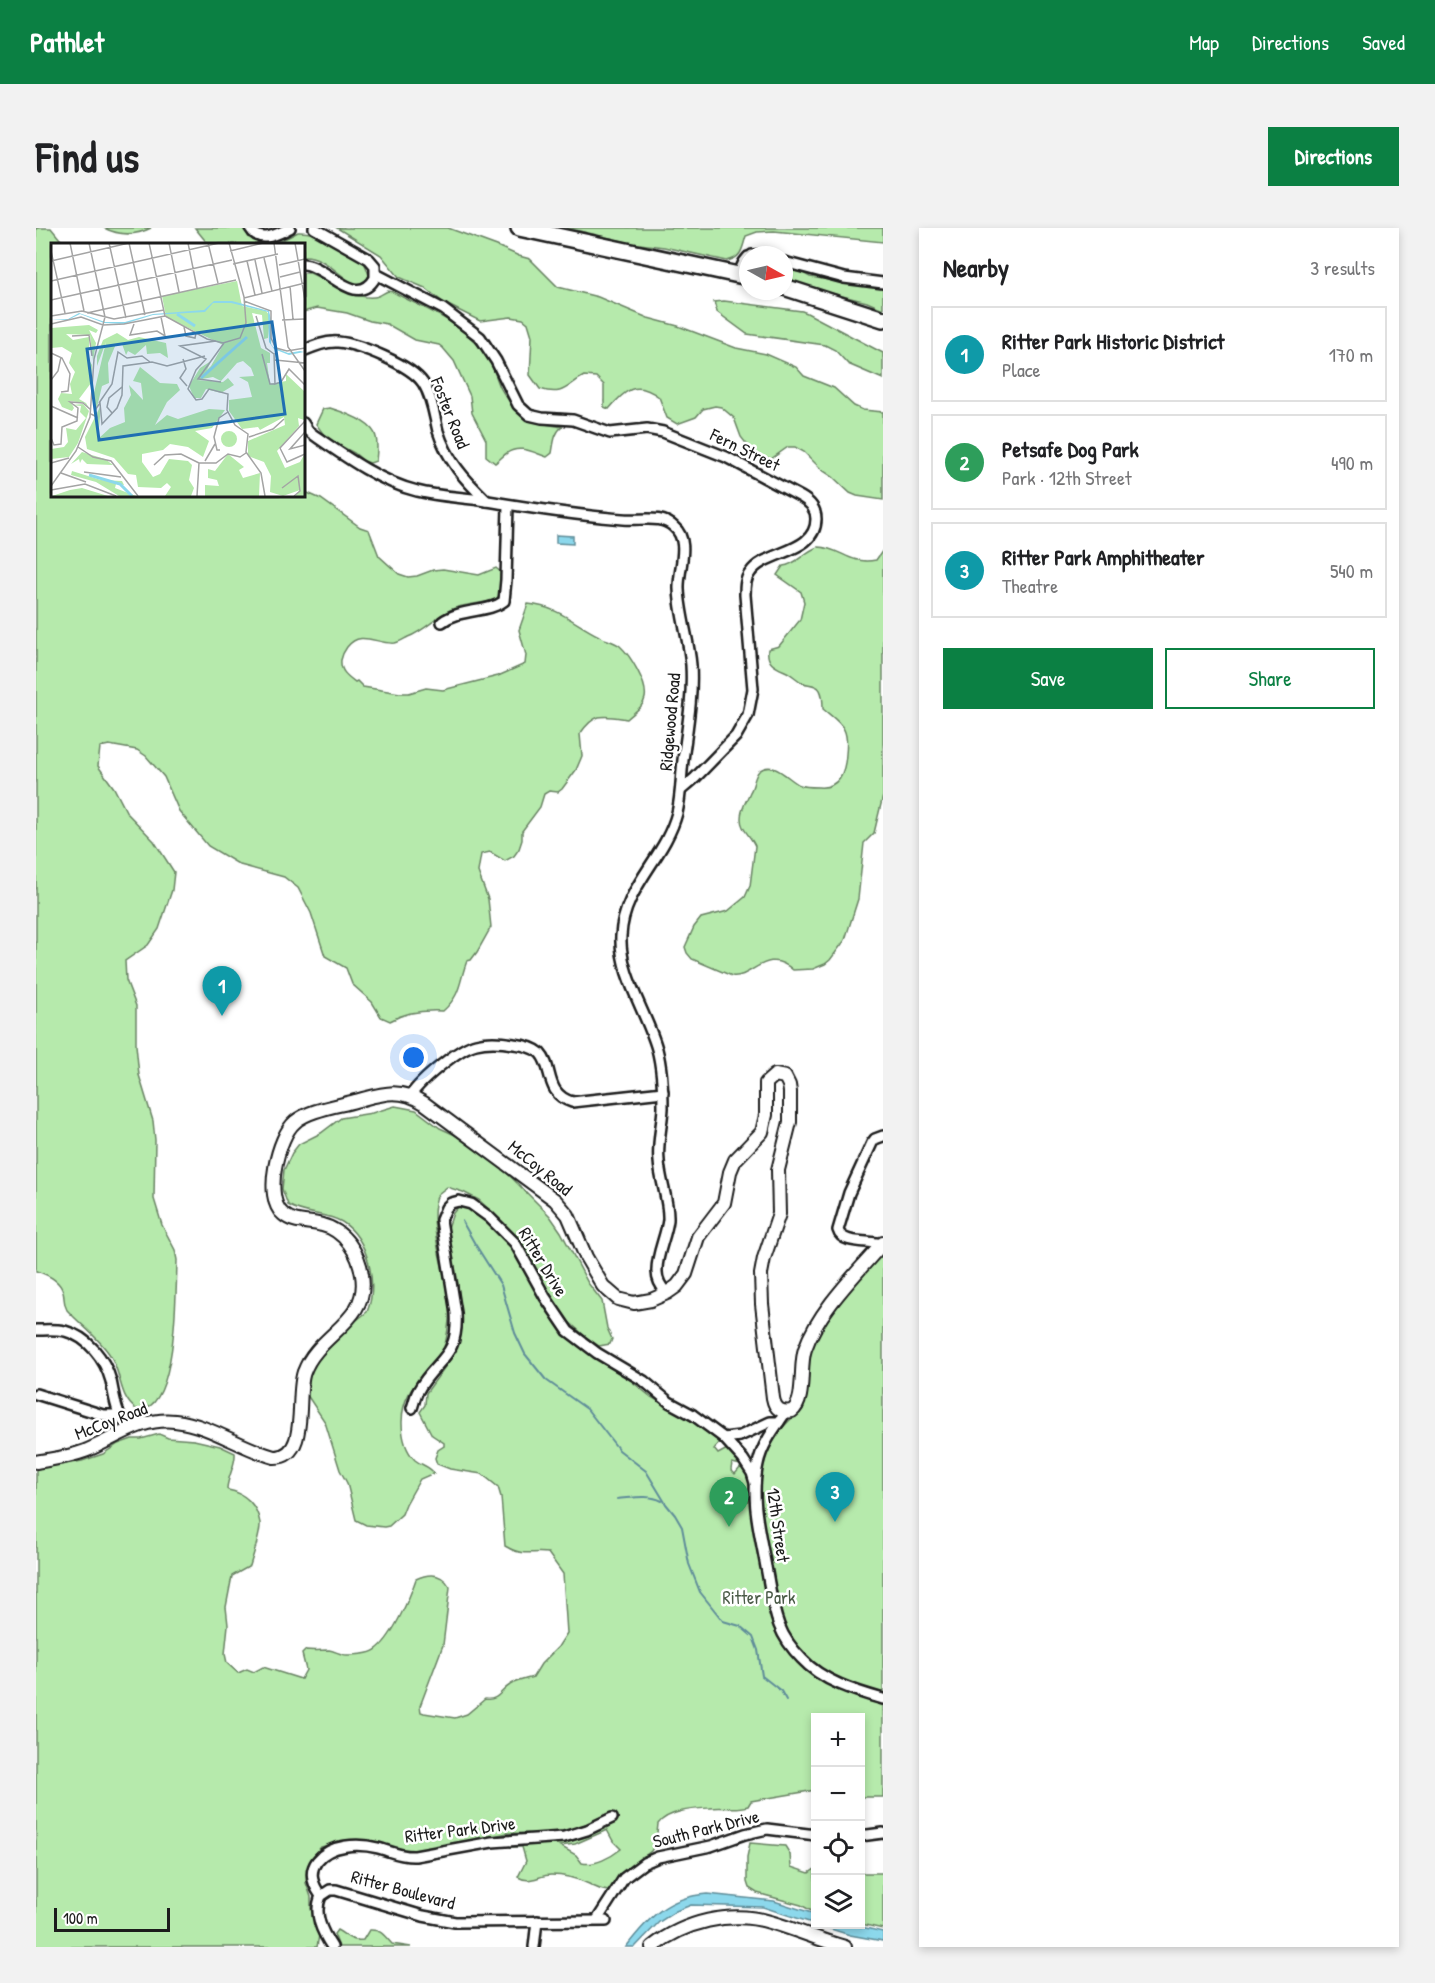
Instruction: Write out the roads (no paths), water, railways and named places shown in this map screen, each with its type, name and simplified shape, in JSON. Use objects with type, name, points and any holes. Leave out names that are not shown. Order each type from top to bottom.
[{"type":"main road","points":[[519,228],[739,275]]},
{"type":"main road","points":[[793,290],[883,320]]},
{"type":"street","points":[[250,228],[253,233],[263,237],[274,236],[291,228]]},
{"type":"street","points":[[304,264],[321,269],[354,290],[363,289],[371,284],[376,274],[375,266],[369,259],[315,228]]},
{"type":"street","points":[[793,264],[843,278],[883,283]]},
{"type":"street","name":"Fern Street","points":[[376,274],[443,309],[480,337],[499,367],[518,405],[529,416],[573,420],[610,433],[647,429],[663,432],[726,457],[811,504],[816,519],[812,534],[801,543],[755,567],[749,573],[745,583],[753,689],[746,721],[726,746],[681,790]]},
{"type":"street","name":"Foster Road","points":[[304,351],[327,342],[349,344],[391,360],[416,375],[429,394],[438,431],[450,458],[470,485],[487,501]]},
{"type":"street","name":"Ridgewood Road","points":[[305,429],[373,473],[419,492],[621,519],[661,520],[672,525],[681,534],[680,597],[691,680],[681,790],[672,826],[628,901],[621,938],[626,967],[657,1048],[663,1092],[658,1154],[667,1201],[668,1220],[657,1269],[659,1283],[667,1293]]},
{"type":"street","points":[[442,622],[457,614],[504,601],[508,505]]},
{"type":"street","points":[[411,1095],[426,1076],[468,1047],[478,1043],[496,1042],[522,1045],[535,1050],[543,1058],[556,1090],[562,1098],[572,1102],[663,1092]]},
{"type":"street","name":"McCoy Road","points":[[36,1462],[85,1451],[147,1423],[176,1421],[204,1428],[268,1455],[280,1457],[290,1452],[297,1440],[300,1383],[306,1364],[318,1347],[358,1309],[363,1294],[363,1285],[356,1256],[346,1239],[322,1225],[290,1219],[278,1209],[274,1202],[273,1180],[279,1153],[289,1128],[302,1117],[394,1092],[411,1095],[424,1103],[529,1178],[555,1200],[568,1215],[592,1270],[603,1286],[622,1301],[634,1303],[651,1300],[667,1293],[677,1286],[686,1274],[698,1237],[724,1203],[730,1172],[735,1160],[762,1132],[766,1115],[766,1083],[771,1076],[782,1076],[789,1085],[790,1122],[778,1170],[778,1214],[764,1258],[761,1283],[773,1398],[782,1417]]},
{"type":"street","points":[[883,1136],[872,1143],[849,1193],[838,1230],[843,1239],[883,1244]]},
{"type":"street","name":"Ritter Drive","points":[[412,1408],[419,1389],[447,1355],[455,1334],[456,1312],[441,1220],[446,1208],[452,1203],[462,1201],[471,1204],[511,1237],[526,1259],[555,1313],[572,1334],[597,1353],[644,1381],[669,1402],[693,1415],[724,1438],[743,1459],[752,1473],[755,1484]]},
{"type":"street","points":[[724,1438],[740,1436],[795,1409],[799,1403],[803,1358],[814,1330],[834,1302],[883,1244]]},
{"type":"street","points":[[36,1330],[67,1332],[98,1353],[108,1370],[119,1415],[130,1429]]},
{"type":"street","points":[[36,1394],[103,1415],[119,1415]]},
{"type":"street","name":"12th Street","points":[[782,1417],[761,1453],[755,1484],[759,1536],[775,1612],[784,1636],[801,1659],[820,1674],[883,1699]]},
{"type":"street","name":"Ritter Park Drive","points":[[321,1896],[313,1880],[312,1868],[322,1855],[331,1850],[365,1846],[403,1856],[415,1856],[492,1842],[564,1837],[587,1830],[612,1818]]},
{"type":"street","name":"South Park Drive","points":[[601,1920],[624,1878],[651,1860],[767,1829],[811,1834]]},
{"type":"street","points":[[865,1835],[883,1833]]},
{"type":"street","name":"Ritter Boulevard","points":[[321,1896],[324,1892],[336,1890],[423,1916],[455,1922],[601,1920]]},
{"type":"street","points":[[321,1896],[316,1910],[332,1947]]},
{"type":"street","points":[[652,1947],[662,1939],[691,1926],[741,1917],[768,1921],[845,1947]]},
{"type":"street","points":[[534,1947],[537,1921]]},
{"type":"water","points":[[556,535],[573,536],[573,544],[556,543]]},
{"type":"water","points":[[707,1894],[774,1901],[811,1913],[811,1923],[763,1907],[691,1905],[659,1922],[635,1947],[626,1947],[660,1910],[681,1899]]},
{"type":"water","points":[[865,1928],[883,1932],[883,1941],[831,1929]]},
{"type":"waterway","points":[[462,1221],[501,1285],[515,1333],[525,1354],[546,1380],[587,1409],[619,1450],[646,1471],[682,1527],[689,1564],[700,1592],[723,1621],[740,1626],[753,1637],[758,1650],[762,1676],[781,1691],[786,1700]]},
{"type":"waterway","points":[[617,1499],[646,1497],[662,1501]]},
{"type":"place","name":"Ritter Park Historic District","points":[[222,1016]]},
{"type":"place","name":"Ritter Park Amphitheater","points":[[835,1522]]},
{"type":"place","name":"Petsafe Dog Park","points":[[729,1527]]},
{"type":"park label","name":"Ritter Park","points":[[759,1598]]}]
